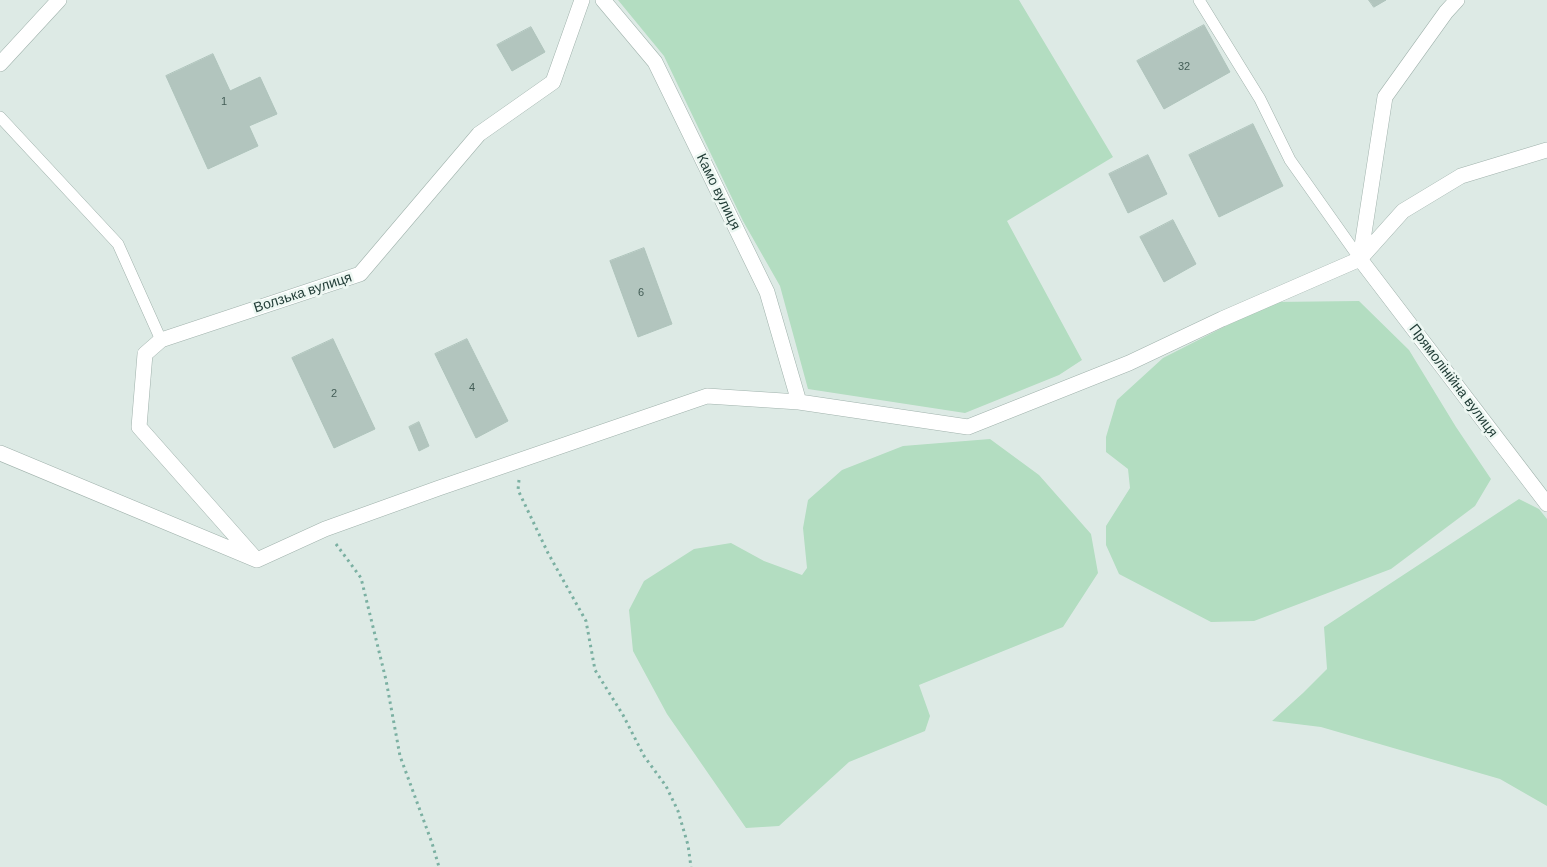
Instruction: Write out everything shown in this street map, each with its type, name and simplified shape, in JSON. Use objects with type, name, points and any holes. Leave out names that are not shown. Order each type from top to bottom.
[{"type":"street","points":[[0,64],[59,0]]},
{"type":"street","name":"Волзька вулиця","points":[[257,560],[139,427],[145,354],[161,340],[360,274],[480,134],[553,82],[582,0]]},
{"type":"street","name":"Камо вулиця","points":[[603,0],[654,62],[767,292],[799,402]]},
{"type":"street","points":[[1360,259],[1385,97],[1446,12],[1457,0]]},
{"type":"street","points":[[0,453],[257,560],[325,529],[708,396],[799,402],[968,427],[1129,363],[1222,319],[1360,259],[1404,212],[1461,176],[1547,150]]},
{"type":"street","name":"Прямолінійна вулиця","points":[[1360,259],[1547,504]]},
{"type":"lane","points":[[1198,0],[1260,99],[1290,160],[1360,259]]},
{"type":"lane","points":[[0,117],[118,244],[161,340]]},
{"type":"path","points":[[521,460],[518,490],[548,553],[586,621],[595,670],[623,714],[644,756],[666,786],[678,811],[688,845],[691,867]]},
{"type":"path","points":[[325,529],[361,578],[386,680],[400,756],[439,867]]},
{"type":"green space","points":[[618,0],[1019,0],[1113,157],[1007,221],[1082,360],[1059,375],[965,413],[808,389],[780,286],[743,221],[664,56]]},
{"type":"green space","points":[[1359,301],[1409,350],[1456,427],[1491,479],[1475,506],[1391,569],[1254,621],[1211,622],[1119,574],[1106,545],[1106,526],[1130,488],[1128,469],[1106,452],[1106,437],[1117,400],[1163,358],[1273,302]]},
{"type":"green space","points":[[990,439],[1039,475],[1091,534],[1098,573],[1063,627],[919,685],[930,716],[925,731],[849,762],[779,826],[746,828],[667,714],[633,651],[629,610],[644,581],[694,549],[731,543],[764,561],[802,575],[807,568],[803,528],[808,500],[842,470],[903,446]]},
{"type":"green space","points":[[1519,499],[1539,509],[1547,519],[1547,806],[1500,779],[1321,727],[1272,721],[1327,669],[1324,627]]},
{"type":"building","points":[[1369,0],[1386,0],[1374,7]]},
{"type":"building","points":[[1204,25],[1230,72],[1164,109],[1137,61]]},
{"type":"building","points":[[531,27],[545,52],[512,71],[497,45]]},
{"type":"building","points":[[213,54],[230,91],[260,77],[277,114],[249,126],[258,146],[208,169],[166,76]]},
{"type":"building","points":[[1253,124],[1283,186],[1219,217],[1189,155]]},
{"type":"building","points":[[1148,155],[1167,194],[1128,213],[1109,174]]},
{"type":"building","points":[[1173,220],[1196,264],[1164,282],[1140,237]]},
{"type":"building","points":[[644,248],[672,324],[638,337],[610,261]]},
{"type":"building","points":[[333,339],[375,429],[334,448],[292,358]]},
{"type":"building","points":[[467,339],[508,421],[476,438],[435,354]]},
{"type":"building","points":[[419,422],[429,446],[419,451],[409,427]]}]
